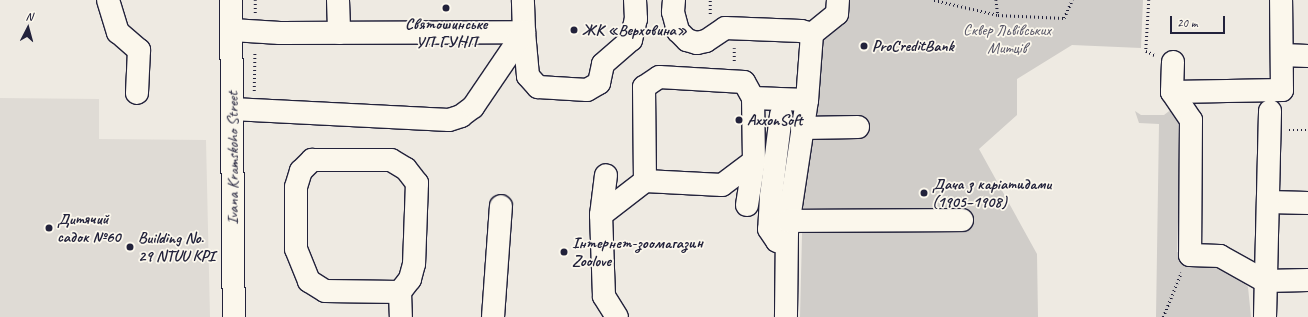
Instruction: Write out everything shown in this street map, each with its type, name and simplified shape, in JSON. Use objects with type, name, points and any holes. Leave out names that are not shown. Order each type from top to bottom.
[{"type":"street","points":[[108,0],[118,32],[139,50],[137,93]]},
{"type":"street","name":"Ivana Kramskoho Street","points":[[231,0],[234,317]]},
{"type":"street","points":[[338,0],[339,33]]},
{"type":"street","points":[[523,0],[528,76],[538,87],[587,90],[599,83],[603,64],[631,40],[636,19],[635,0]]},
{"type":"street","points":[[674,0],[673,12],[678,31],[687,40],[697,43],[706,41],[725,28],[801,31],[812,34]]},
{"type":"street","points":[[786,317],[786,244],[788,221],[807,100],[812,34],[837,14],[838,0]]},
{"type":"street","points":[[1172,92],[1282,90],[1281,0]]},
{"type":"street","points":[[232,30],[339,33],[524,32]]},
{"type":"street","points":[[232,109],[449,120],[461,116],[472,107],[524,32]]},
{"type":"street","points":[[1282,55],[1308,56]]},
{"type":"street","points":[[1173,62],[1172,92],[1191,120],[1190,255],[1220,256],[1265,281],[1308,280]]},
{"type":"street","points":[[645,181],[644,87],[659,76],[744,82],[753,98],[754,161],[747,205]]},
{"type":"street","points":[[753,98],[807,100]]},
{"type":"street","points":[[1265,317],[1270,111]]},
{"type":"street","points":[[781,115],[771,196],[769,229],[777,241],[786,244]]},
{"type":"street","points":[[802,128],[858,127]]},
{"type":"street","points":[[400,292],[325,291],[309,281],[296,248],[296,187],[301,171],[312,160],[391,160],[406,169],[417,184],[414,264],[410,279],[400,292],[401,317]]},
{"type":"street","points":[[601,215],[645,181],[722,185],[754,161]]},
{"type":"street","points":[[606,175],[601,215],[604,296],[619,312]]},
{"type":"street","points":[[1268,202],[1308,203]]},
{"type":"street","points":[[493,317],[501,206]]},
{"type":"street","points":[[788,221],[962,220]]},
{"type":"path","points":[[934,0],[998,15],[1064,18],[1072,0]]},
{"type":"path","points":[[996,0],[998,15]]},
{"type":"path","points":[[1149,0],[1146,51],[1173,62]]},
{"type":"path","points":[[733,82],[735,28]]},
{"type":"path","points":[[1163,317],[1190,255]]},
{"type":"shaded area","points":[[0,98],[99,99],[99,139],[206,140],[210,317],[0,317]]},
{"type":"green space","name":"Сквер Львівських Митців","points":[[846,0],[1143,0],[1141,48],[1072,45],[1017,79],[1017,115],[979,149],[1037,254],[1038,317],[800,317],[805,113],[812,34]]},
{"type":"green space","points":[[1181,102],[1190,148],[1179,192],[1177,252],[1225,263],[1248,287],[1251,317],[1156,317],[1159,124],[1139,123],[1135,111],[1141,115],[1164,115]]},
{"type":"place","name":"Святошинське УП ГУНП","points":[[446,8]]},
{"type":"place","name":"ЖК «Верховина»","points":[[574,30]]},
{"type":"place","name":"ProCreditBank","points":[[864,46]]},
{"type":"place","name":"AxxonSoft","points":[[739,120]]},
{"type":"place","name":"Дача з каріатидами (1905–1908)","points":[[924,193]]},
{"type":"place","name":"Дитячий садок №60","points":[[49,228]]},
{"type":"place","name":"Building No. 29 NTUU KPI","points":[[130,247]]},
{"type":"place","name":"Інтернет-зоомагазин Zoolove","points":[[564,252]]}]
